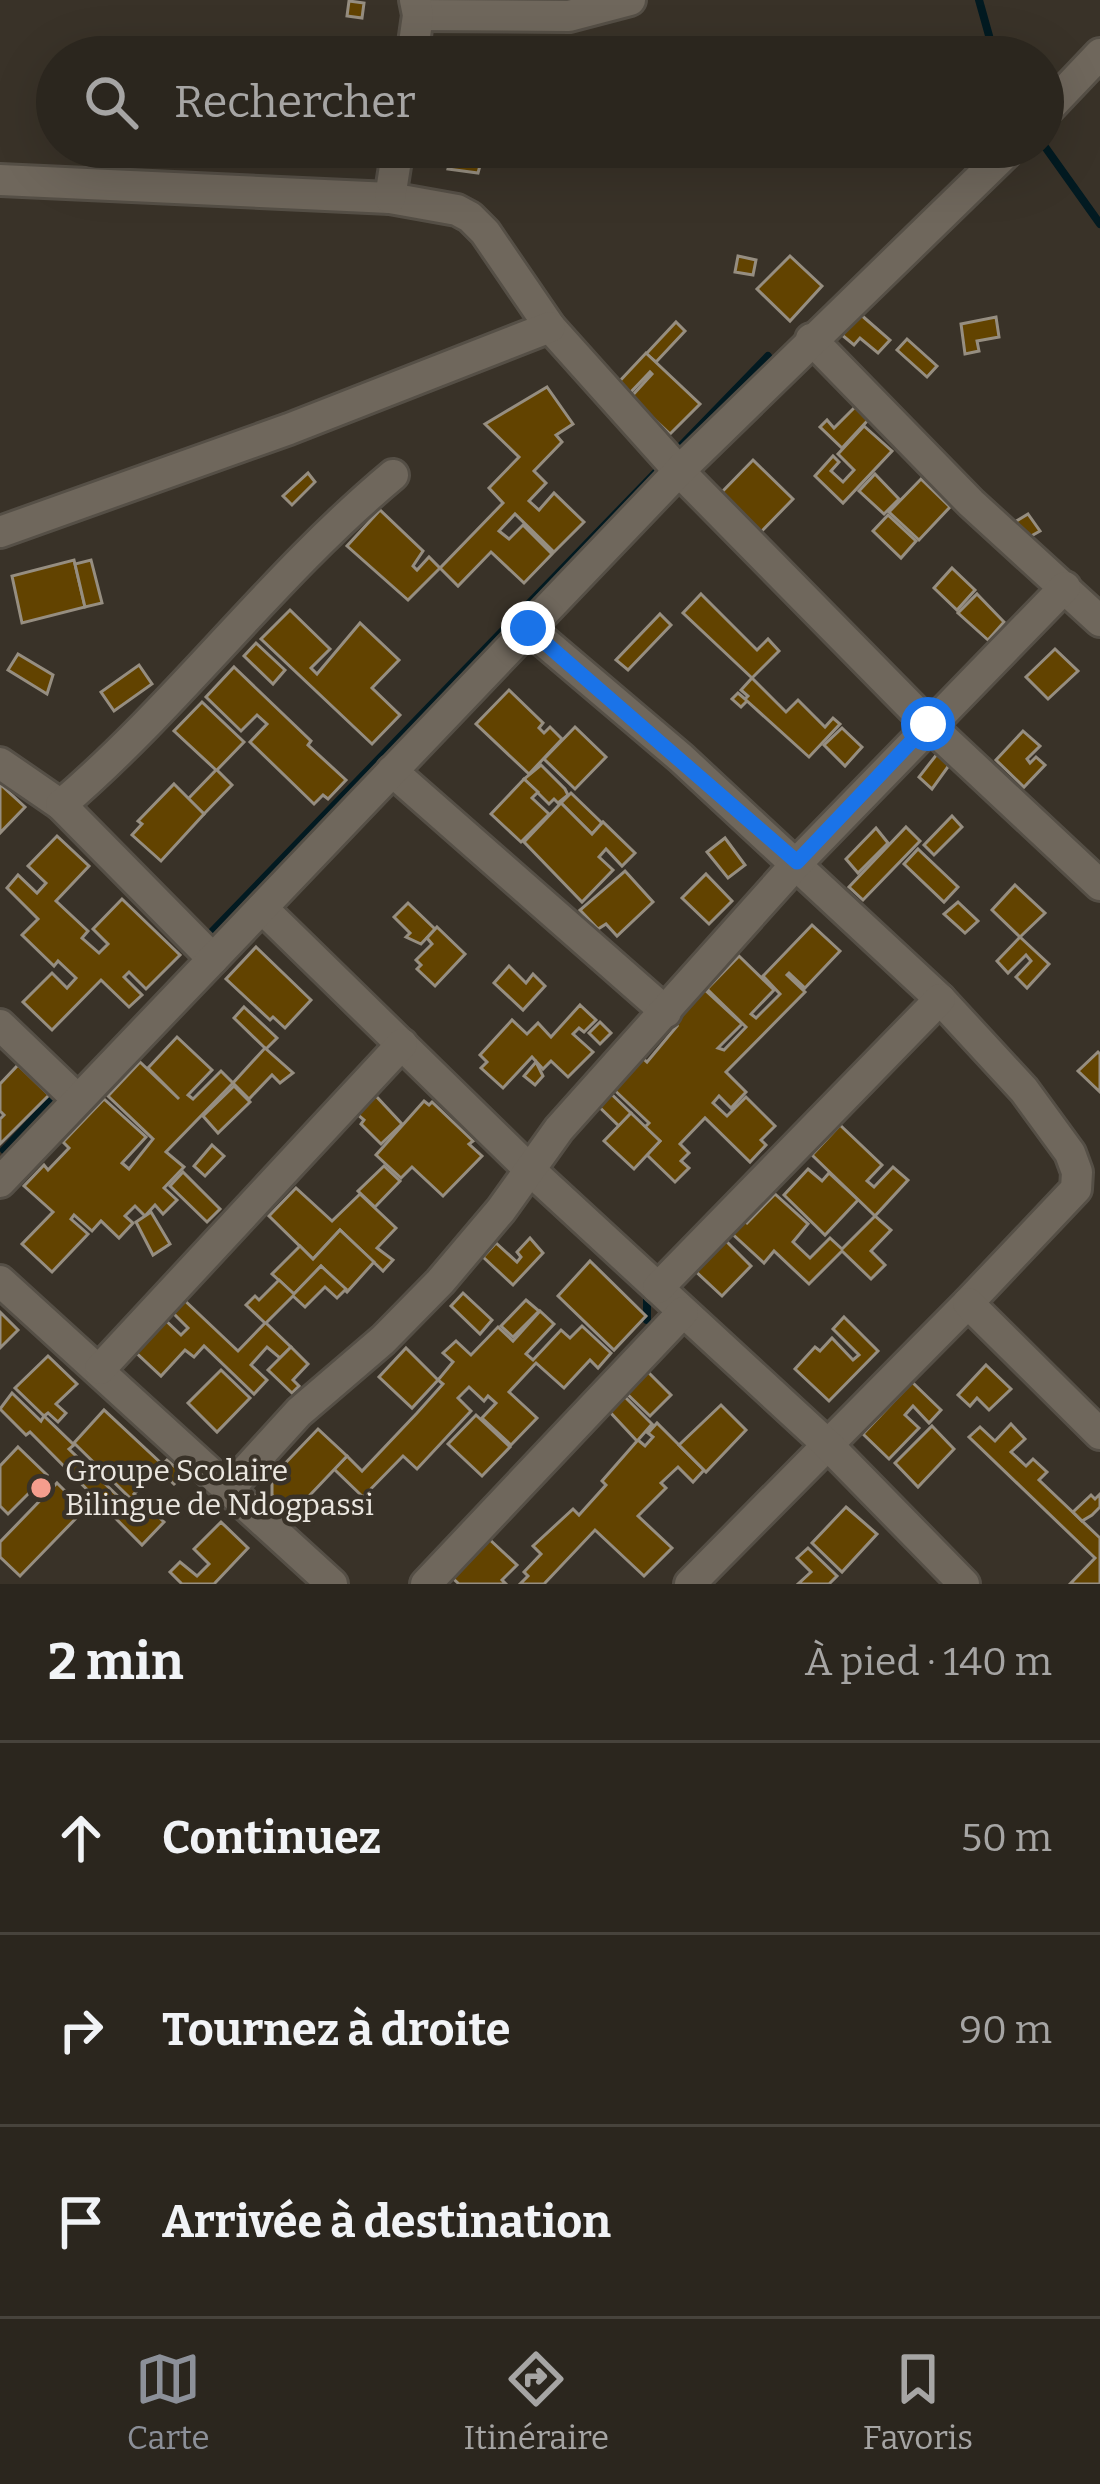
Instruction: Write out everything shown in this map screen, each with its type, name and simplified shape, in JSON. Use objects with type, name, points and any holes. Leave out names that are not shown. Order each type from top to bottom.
[{"type":"street","points":[[416,8],[569,16],[630,0]]},
{"type":"street","points":[[1064,92],[1100,54]]},
{"type":"street","points":[[390,198],[395,168]]},
{"type":"street","points":[[0,1182],[679,471],[990,168]]},
{"type":"street","points":[[0,180],[390,198],[470,217],[550,327],[679,471],[928,724],[1100,885]]},
{"type":"street","points":[[0,532],[289,429],[550,327]]},
{"type":"street","points":[[811,338],[971,502],[1100,620]]},
{"type":"street","points":[[61,805],[109,764],[314,549],[393,475]]},
{"type":"street","points":[[228,1490],[299,1412],[383,1340],[440,1282],[501,1210],[559,1129],[797,862],[1065,587]]},
{"type":"street","points":[[528,628],[797,862],[940,999],[1024,1090],[1070,1153],[1077,1172],[1076,1189],[690,1584]]},
{"type":"street","points":[[0,763],[61,805],[213,959]]},
{"type":"street","points":[[392,771],[666,1012]]},
{"type":"street","points":[[262,908],[529,1169],[826,1444],[962,1584]]},
{"type":"street","points":[[658,1288],[940,999]]},
{"type":"street","points":[[0,1025],[77,1099]]},
{"type":"street","points":[[100,1369],[402,1044]]},
{"type":"street","points":[[0,1281],[332,1584]]},
{"type":"street","points":[[968,1303],[1100,1434]]},
{"type":"street","points":[[426,1584],[683,1312]]},
{"type":"building","points":[[349,1],[364,3],[362,18],[347,16]]},
{"type":"building","points":[[448,168],[479,168],[478,173]]},
{"type":"building","points":[[738,256],[756,260],[753,275],[735,272]]},
{"type":"building","points":[[790,256],[822,286],[790,321],[757,289]]},
{"type":"building","points":[[860,314],[890,340],[878,353],[860,338],[854,345],[842,335]]},
{"type":"building","points":[[996,317],[999,337],[977,341],[979,351],[965,354],[961,324]]},
{"type":"building","points":[[676,322],[685,331],[656,362],[646,354]]},
{"type":"building","points":[[907,339],[937,366],[927,377],[897,350]]},
{"type":"building","points":[[646,353],[700,404],[670,434],[631,397],[650,372],[627,396],[616,385]]},
{"type":"building","points":[[547,387],[573,424],[556,435],[562,442],[534,471],[546,483],[529,501],[539,510],[554,493],[584,522],[554,552],[515,514],[499,531],[509,539],[523,525],[552,554],[524,583],[491,552],[458,586],[440,568],[503,503],[489,488],[519,457],[485,424]]},
{"type":"building","points":[[856,406],[869,419],[842,448],[820,427],[827,420],[834,428]]},
{"type":"building","points":[[864,426],[892,451],[843,503],[815,476],[833,456],[839,462],[831,471],[843,482],[854,470],[838,454]]},
{"type":"building","points":[[753,460],[793,499],[760,533],[720,494]]},
{"type":"building","points":[[308,473],[315,482],[292,505],[283,496]]},
{"type":"building","points":[[875,474],[899,499],[884,514],[859,491]]},
{"type":"building","points":[[921,479],[950,507],[919,540],[889,512]]},
{"type":"building","points":[[380,510],[423,551],[413,566],[417,570],[429,557],[440,568],[408,600],[347,546]]},
{"type":"building","points":[[1028,514],[1040,531],[1024,540],[1013,523]]},
{"type":"building","points":[[888,515],[916,541],[901,558],[873,531]]},
{"type":"building","points":[[74,560],[85,607],[22,623],[12,576]]},
{"type":"building","points":[[91,560],[102,603],[85,607],[75,564]]},
{"type":"building","points":[[952,568],[975,590],[957,610],[934,588]]},
{"type":"building","points":[[701,594],[757,650],[768,639],[779,651],[752,678],[683,613]]},
{"type":"building","points":[[977,594],[1004,622],[988,640],[958,613]]},
{"type":"building","points":[[290,610],[330,649],[311,668],[317,674],[360,623],[399,660],[372,688],[400,715],[372,744],[261,639]]},
{"type":"building","points":[[660,614],[671,625],[628,670],[616,660]]},
{"type":"building","points":[[256,643],[285,670],[273,684],[244,656]]},
{"type":"building","points":[[1055,649],[1078,671],[1048,699],[1026,677]]},
{"type":"building","points":[[18,654],[53,675],[47,694],[8,670]]},
{"type":"building","points":[[139,665],[152,684],[114,711],[101,692]]},
{"type":"building","points":[[234,667],[346,780],[328,799],[323,795],[314,804],[250,742],[267,724],[257,715],[241,731],[206,697]]},
{"type":"building","points":[[752,678],[786,712],[798,700],[825,727],[833,718],[840,724],[809,757],[747,701],[741,707],[732,699],[738,693],[745,699],[748,696],[741,690]]},
{"type":"building","points":[[509,690],[543,723],[539,728],[544,733],[550,727],[562,739],[529,774],[476,724]]},
{"type":"building","points":[[202,702],[244,742],[217,770],[232,785],[204,814],[188,799],[216,770],[174,731]]},
{"type":"building","points":[[575,727],[606,757],[575,789],[544,759]]},
{"type":"building","points":[[842,728],[862,747],[845,766],[824,745]]},
{"type":"building","points":[[1023,731],[1040,746],[1027,759],[1030,763],[1036,757],[1045,765],[1024,787],[996,760]]},
{"type":"building","points":[[937,754],[950,764],[932,789],[919,777]]},
{"type":"building","points":[[541,765],[568,795],[558,803],[554,799],[549,804],[524,779]]},
{"type":"building","points":[[524,779],[538,792],[532,798],[549,814],[521,842],[491,814]]},
{"type":"building","points":[[0,784],[25,807],[0,833]]},
{"type":"building","points":[[174,784],[204,814],[161,861],[132,835],[142,824],[138,821]]},
{"type":"building","points":[[571,793],[602,823],[592,834],[561,803]]},
{"type":"building","points":[[561,803],[592,834],[603,822],[635,853],[622,866],[606,849],[599,857],[613,870],[582,902],[524,842]]},
{"type":"building","points":[[952,816],[962,827],[934,855],[924,845]]},
{"type":"building","points":[[906,827],[920,841],[863,900],[849,887]]},
{"type":"building","points":[[876,828],[888,843],[858,873],[846,859]]},
{"type":"building","points":[[57,836],[89,866],[56,901],[88,931],[82,938],[99,953],[108,944],[93,929],[122,899],[180,955],[146,989],[129,972],[124,977],[142,995],[129,1007],[101,980],[52,1030],[23,1002],[52,973],[67,988],[76,978],[58,961],[54,966],[22,935],[38,919],[7,888],[18,875],[37,893],[46,883],[28,866]]},
{"type":"building","points":[[725,838],[745,865],[728,878],[707,852]]},
{"type":"building","points":[[918,849],[958,887],[944,902],[904,864]]},
{"type":"building","points":[[625,871],[653,902],[617,936],[606,924],[598,929],[580,910]]},
{"type":"building","points":[[706,874],[732,901],[709,924],[682,898]]},
{"type":"building","points":[[1015,885],[1045,913],[1020,937],[992,910]]},
{"type":"building","points":[[958,902],[978,921],[965,933],[944,914]]},
{"type":"building","points":[[408,903],[435,929],[421,944],[406,937],[410,933],[394,917]]},
{"type":"building","points":[[812,925],[840,951],[805,988],[787,975],[805,992],[726,1072],[746,1092],[731,1108],[719,1096],[713,1103],[727,1116],[746,1097],[775,1126],[761,1140],[766,1145],[750,1162],[705,1118],[680,1144],[689,1153],[681,1161],[689,1168],[675,1182],[647,1155],[660,1141],[645,1127],[649,1123],[607,1083],[636,1052],[647,1062],[677,1026],[673,1023],[705,990],[742,1024],[718,1048],[724,1050],[746,1027],[707,989],[739,956],[774,990],[751,1014],[756,1018],[780,994],[763,976]]},
{"type":"building","points":[[437,927],[465,954],[435,986],[417,969],[421,965],[416,960],[432,944],[427,938]]},
{"type":"building","points":[[1020,937],[1049,964],[1027,988],[1016,977],[1031,961],[1026,955],[1008,973],[997,961]]},
{"type":"building","points":[[256,947],[311,1000],[285,1028],[226,979]]},
{"type":"building","points":[[509,966],[526,983],[533,974],[545,986],[523,1010],[494,983]]},
{"type":"building","points":[[580,1005],[596,1020],[584,1032],[579,1028],[573,1034],[593,1052],[568,1077],[551,1061],[543,1069],[532,1057],[503,1088],[481,1068],[487,1062],[480,1055],[512,1020],[527,1034],[538,1023],[551,1037]]},
{"type":"building","points":[[244,1007],[277,1038],[266,1049],[234,1018]]},
{"type":"building","points":[[600,1022],[611,1033],[600,1044],[589,1033]]},
{"type":"building","points":[[177,1037],[212,1070],[188,1095],[193,1099],[221,1071],[233,1083],[166,1152],[184,1167],[164,1188],[177,1200],[163,1214],[155,1205],[145,1216],[135,1206],[125,1216],[133,1223],[119,1238],[101,1221],[92,1231],[74,1215],[71,1219],[88,1234],[52,1272],[22,1244],[53,1212],[24,1186],[69,1148],[63,1142],[104,1099],[146,1137],[122,1163],[129,1169],[153,1139],[108,1096],[140,1062],[179,1099],[148,1068]]},
{"type":"building","points":[[265,1048],[293,1073],[280,1083],[272,1075],[249,1099],[233,1083]]},
{"type":"building","points":[[1100,1054],[1100,1092],[1078,1071]]},
{"type":"building","points":[[536,1062],[543,1076],[535,1085],[524,1076]]},
{"type":"building","points":[[18,1065],[49,1095],[0,1144],[4,1115],[0,1084]]},
{"type":"building","points":[[234,1086],[250,1102],[218,1133],[203,1116]]},
{"type":"building","points":[[603,1086],[631,1113],[619,1126],[591,1099]]},
{"type":"building","points":[[375,1095],[402,1124],[381,1144],[357,1114]]},
{"type":"building","points":[[424,1101],[432,1102],[482,1156],[443,1196],[412,1167],[401,1178],[376,1155]]},
{"type":"building","points":[[631,1113],[660,1141],[634,1169],[604,1141]]},
{"type":"building","points":[[840,1125],[882,1165],[867,1181],[874,1187],[893,1167],[908,1180],[875,1216],[812,1155]]},
{"type":"building","points":[[212,1145],[224,1156],[205,1176],[194,1166]]},
{"type":"building","points":[[384,1166],[400,1181],[375,1207],[358,1191]]},
{"type":"building","points":[[808,1169],[822,1181],[829,1173],[858,1200],[825,1235],[784,1195]]},
{"type":"building","points":[[183,1172],[220,1209],[207,1222],[170,1186]]},
{"type":"building","points":[[296,1188],[332,1221],[360,1194],[396,1228],[377,1248],[393,1260],[383,1271],[340,1230],[313,1259],[269,1216]]},
{"type":"building","points":[[775,1194],[808,1224],[793,1242],[810,1258],[830,1238],[842,1249],[875,1216],[891,1230],[871,1251],[885,1265],[871,1279],[842,1251],[809,1284],[774,1251],[764,1263],[728,1230],[740,1217],[747,1223]]},
{"type":"building","points":[[151,1212],[170,1244],[153,1255],[136,1222]]},
{"type":"building","points":[[340,1230],[374,1262],[347,1292],[321,1266],[294,1294],[272,1274],[300,1246],[313,1259]]},
{"type":"building","points":[[722,1237],[751,1266],[722,1296],[692,1268]]},
{"type":"building","points":[[530,1238],[543,1253],[513,1285],[483,1257],[496,1243],[517,1262],[521,1257],[517,1252]]},
{"type":"building","points":[[590,1261],[646,1316],[614,1350],[558,1296]]},
{"type":"building","points":[[321,1266],[346,1289],[337,1298],[325,1287],[305,1307],[293,1296],[266,1323],[291,1347],[280,1358],[267,1347],[251,1365],[267,1380],[254,1394],[204,1346],[194,1357],[185,1350],[161,1376],[131,1348],[162,1317],[181,1335],[188,1328],[169,1309],[181,1297],[238,1351],[265,1323],[246,1305],[255,1296],[259,1300],[279,1280],[294,1294]]},
{"type":"building","points":[[463,1293],[492,1320],[480,1334],[451,1306]]},
{"type":"building","points":[[526,1300],[539,1311],[513,1337],[501,1326]]},
{"type":"building","points":[[540,1311],[554,1324],[526,1354],[533,1360],[561,1330],[570,1338],[582,1326],[611,1353],[598,1368],[590,1360],[564,1388],[536,1363],[509,1392],[537,1418],[511,1445],[482,1418],[496,1403],[488,1396],[484,1401],[469,1387],[458,1398],[471,1411],[417,1469],[403,1456],[363,1497],[334,1469],[347,1456],[362,1471],[443,1384],[438,1380],[453,1362],[443,1353],[456,1341],[471,1355],[498,1327],[513,1341]]},
{"type":"building","points":[[0,1312],[18,1330],[0,1348]]},
{"type":"building","points":[[844,1317],[878,1351],[829,1401],[795,1369],[815,1347],[820,1351],[832,1338],[853,1360],[859,1355],[833,1329]]},
{"type":"building","points":[[291,1347],[308,1364],[293,1380],[299,1386],[292,1393],[268,1370]]},
{"type":"building","points":[[406,1348],[438,1380],[412,1408],[379,1377]]},
{"type":"building","points":[[48,1356],[77,1384],[56,1404],[66,1413],[58,1422],[48,1413],[44,1416],[15,1388]]},
{"type":"building","points":[[986,1365],[1011,1389],[989,1410],[977,1398],[970,1406],[958,1395]]},
{"type":"building","points":[[642,1366],[671,1395],[650,1416],[621,1388]]},
{"type":"building","points":[[221,1370],[250,1398],[217,1432],[188,1403]]},
{"type":"building","points":[[912,1382],[941,1410],[929,1423],[913,1406],[905,1415],[919,1428],[889,1459],[863,1434]]},
{"type":"building","points":[[12,1393],[74,1445],[69,1449],[125,1503],[130,1498],[74,1443],[104,1410],[163,1465],[134,1494],[164,1522],[142,1545],[30,1432],[26,1435],[0,1409]]},
{"type":"building","points":[[624,1396],[652,1424],[638,1440],[645,1446],[657,1423],[704,1470],[693,1482],[678,1467],[661,1483],[666,1488],[638,1516],[672,1548],[644,1576],[595,1530],[544,1584],[520,1584],[528,1576],[524,1572],[541,1554],[533,1546],[573,1509],[579,1515],[637,1441],[609,1411]]},
{"type":"building","points":[[721,1405],[746,1430],[706,1472],[679,1445]]},
{"type":"building","points":[[476,1415],[510,1447],[482,1476],[448,1444]]},
{"type":"building","points":[[1011,1424],[1025,1439],[1011,1452],[1026,1466],[1033,1459],[1047,1472],[1039,1480],[1100,1538],[1100,1584],[1070,1584],[1095,1558],[969,1437],[980,1427],[995,1441]]},
{"type":"building","points":[[932,1426],[954,1449],[918,1487],[895,1463]]},
{"type":"building","points":[[318,1429],[347,1456],[292,1514],[272,1495],[272,1477]]},
{"type":"building","points":[[18,1447],[47,1475],[8,1514],[0,1506],[0,1466]]},
{"type":"building","points":[[167,1460],[184,1475],[174,1484],[158,1469]]},
{"type":"building","points":[[57,1483],[84,1510],[20,1576],[0,1557],[0,1542]]},
{"type":"building","points":[[1100,1494],[1100,1507],[1092,1515],[1082,1521],[1073,1512],[1091,1495],[1095,1499]]},
{"type":"building","points":[[846,1507],[877,1534],[842,1572],[812,1543]]},
{"type":"building","points":[[221,1522],[248,1548],[214,1584],[182,1584],[170,1572],[180,1562],[197,1576],[209,1564],[194,1549]]},
{"type":"building","points":[[488,1538],[517,1565],[502,1580],[506,1584],[459,1584],[446,1572]]},
{"type":"building","points":[[808,1548],[837,1576],[829,1584],[798,1584],[811,1572],[797,1558]]},
{"type":"waterway","points":[[979,0],[989,36]]},
{"type":"waterway","points":[[1060,168],[1100,224]]},
{"type":"waterway","points":[[673,454],[768,356]]},
{"type":"waterway","points":[[203,941],[662,466]]},
{"type":"waterway","points":[[4,1150],[52,1099]]},
{"type":"waterway","points":[[647,1292],[647,1320]]},
{"type":"place","name":"Groupe Scolaire Bilingue de Ndogpassi","points":[[41,1488]]},
{"type":"route","points":[[528,628],[797,862],[928,724]]}]
